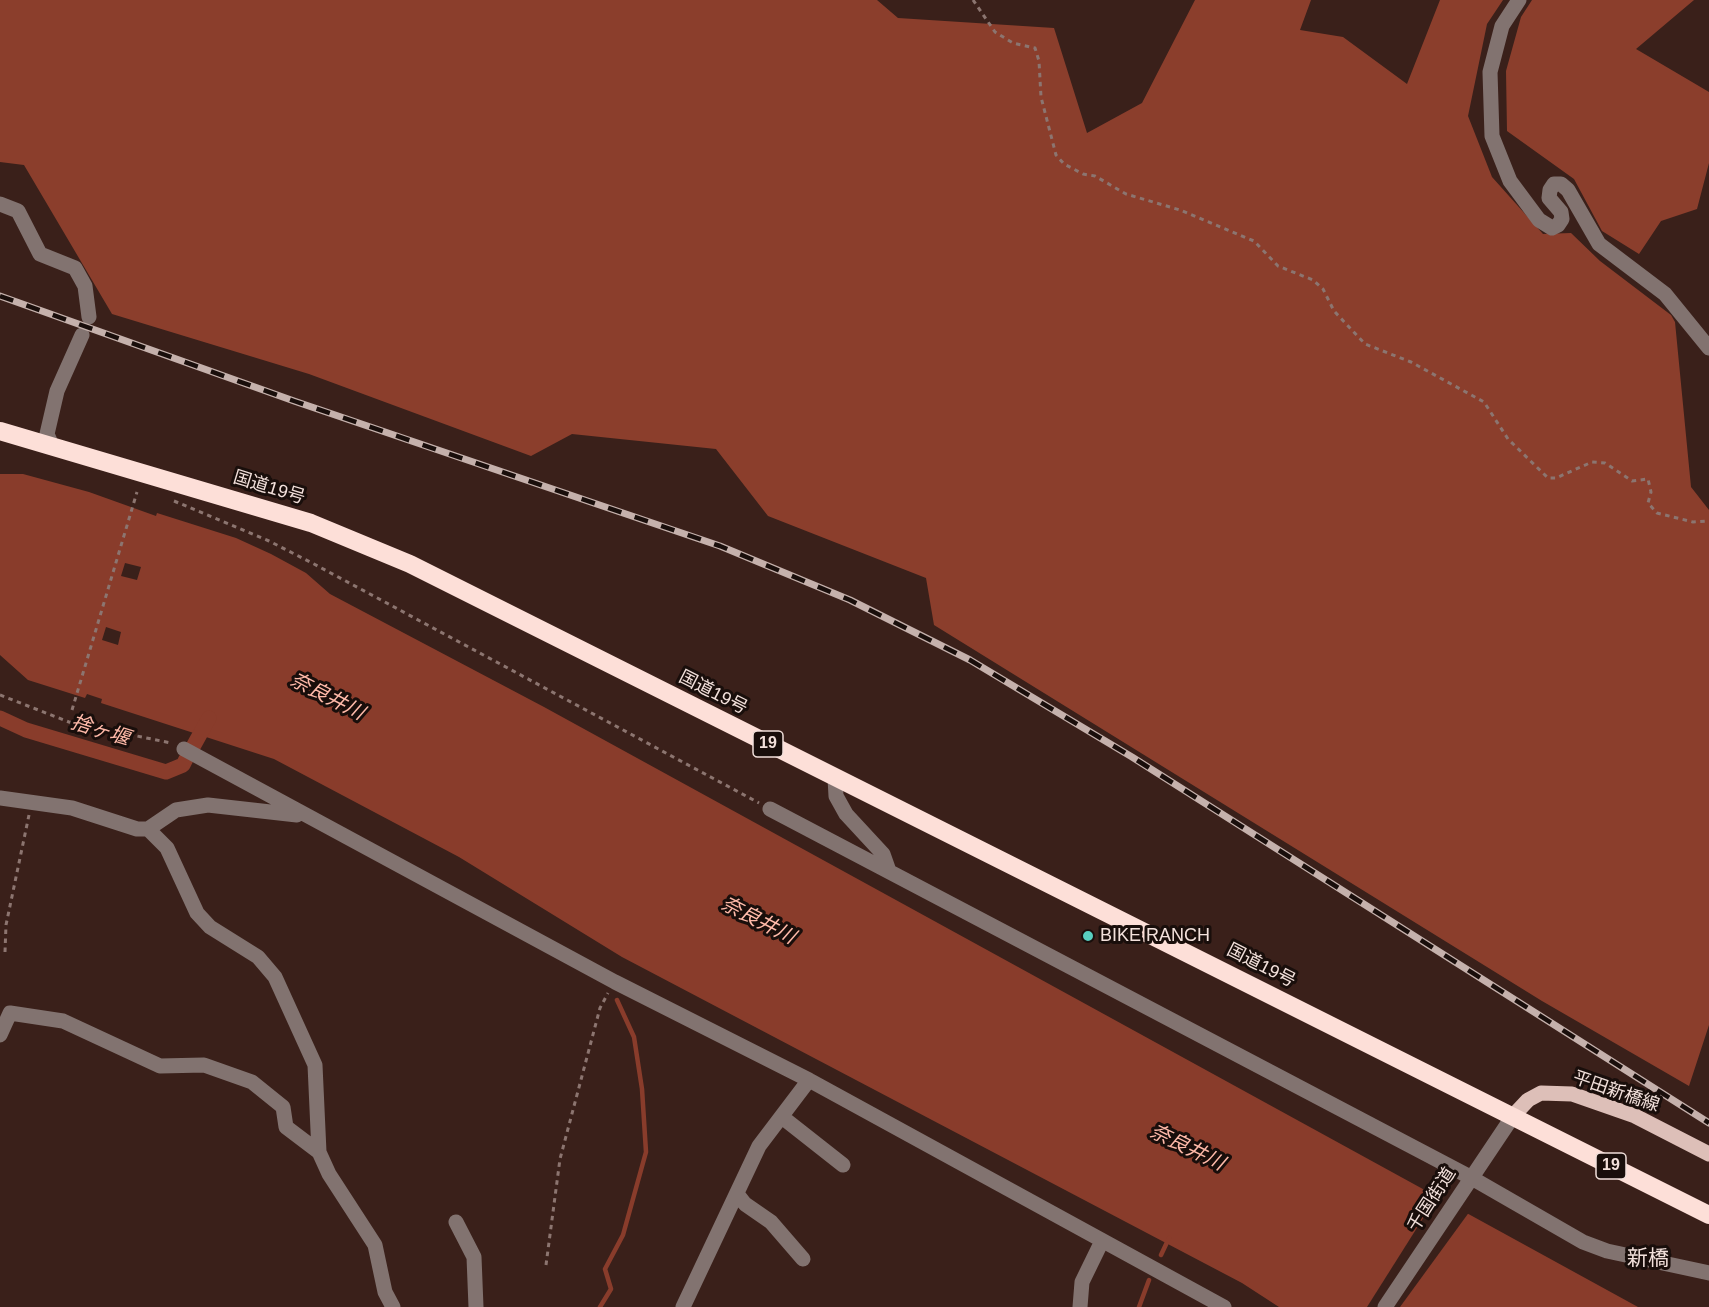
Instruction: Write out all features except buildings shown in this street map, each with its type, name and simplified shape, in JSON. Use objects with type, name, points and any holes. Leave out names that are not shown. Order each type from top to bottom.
[{"type":"highway","name":"国道19号","points":[[0,430],[311,523],[410,564],[1513,1116]]},
{"type":"highway","name":"19","points":[[1513,1116],[1709,1215]]},
{"type":"main road","name":"平田新橋線","points":[[1513,1116],[1528,1100],[1541,1093],[1572,1094],[1651,1124],[1709,1154]]},
{"type":"street","points":[[1519,0],[1502,26],[1490,72],[1492,136],[1510,181],[1539,220],[1552,228],[1562,219],[1561,212],[1549,198],[1550,190],[1554,184],[1560,184],[1568,190],[1599,244],[1665,294],[1709,348]]},
{"type":"street","points":[[0,204],[18,211],[40,254],[75,268],[84,285],[89,317]]},
{"type":"street","points":[[52,446],[47,434],[57,391],[82,335]]},
{"type":"street","points":[[184,749],[615,982],[809,1080],[1224,1307]]},
{"type":"street","points":[[835,778],[836,796],[846,814],[883,854],[889,871]]},
{"type":"street","points":[[0,798],[72,808],[137,829],[148,829],[176,810],[208,805],[306,816]]},
{"type":"street","points":[[770,809],[1598,1248],[1709,1273]]},
{"type":"street","points":[[148,829],[167,848],[197,913],[210,927],[258,957],[275,977],[315,1065],[319,1152],[329,1174],[375,1245],[386,1292],[393,1307]]},
{"type":"street","points":[[0,1035],[10,1013],[63,1021],[160,1066],[204,1065],[252,1082],[284,1107],[286,1127],[319,1152]]},
{"type":"street","points":[[683,1307],[738,1195],[759,1146],[809,1080]]},
{"type":"street","name":"千国街道","points":[[1385,1307],[1513,1116]]},
{"type":"street","points":[[782,1117],[843,1165]]},
{"type":"street","points":[[738,1195],[745,1204],[771,1222],[803,1259]]},
{"type":"street","points":[[456,1222],[474,1257],[476,1307]]},
{"type":"street","points":[[1080,1307],[1082,1282],[1102,1241]]},
{"type":"path","points":[[972,0],[995,32],[1013,43],[1035,48],[1041,97],[1056,155],[1064,164],[1083,174],[1095,176],[1142,201],[1180,210],[1254,241],[1278,266],[1313,280],[1323,289],[1334,310],[1365,345],[1411,362],[1484,402],[1508,439],[1548,478],[1556,478],[1592,462],[1605,463],[1632,481],[1648,479],[1651,492],[1648,503],[1657,513],[1693,522],[1709,521]]},
{"type":"path","points":[[72,710],[137,492]]},
{"type":"path","points":[[166,497],[268,541],[314,564],[770,809]]},
{"type":"path","points":[[0,695],[69,722],[170,742],[184,749]]},
{"type":"path","points":[[5,952],[6,925],[32,802]]},
{"type":"path","points":[[546,1264],[560,1159],[600,1008],[615,982]]},
{"type":"shaded area","points":[[0,0],[877,0],[898,18],[1054,28],[1087,133],[1142,103],[1195,0],[1311,0],[1300,30],[1343,37],[1407,84],[1440,0],[1503,0],[1487,24],[1468,116],[1492,177],[1543,234],[1571,233],[1600,261],[1671,315],[1675,322],[1691,487],[1709,510],[1709,1025],[1689,1086],[1542,1001],[934,625],[926,578],[768,516],[716,449],[572,434],[531,456],[309,374],[112,314],[24,165],[0,162]]},
{"type":"shaded area","points":[[1532,0],[1694,0],[1636,49],[1709,92],[1709,163],[1697,209],[1661,221],[1639,254],[1602,231],[1574,179],[1507,131],[1506,71],[1521,17]]},
{"type":"water","name":"奈良井川","points":[[0,474],[23,474],[89,492],[156,516],[157,513],[236,538],[306,573],[330,594],[544,707],[1638,1307],[1279,1307],[1242,1283],[622,957],[459,857],[274,759],[101,703],[102,699],[87,694],[85,698],[28,680],[0,655]],"holes":[[[125,563],[141,567],[137,580],[121,576]],[[106,627],[121,632],[118,645],[102,640]]]},
{"type":"pier","points":[[1439,1193],[1470,1211],[1400,1307],[1367,1307]]},
{"type":"waterway","name":"捨ヶ堰","points":[[0,718],[26,730],[166,772],[183,765],[186,759]]},
{"type":"waterway","name":"捨ヶ堰","points":[[194,745],[209,718]]},
{"type":"waterway","points":[[600,1307],[611,1289],[605,1269],[623,1235],[646,1152],[642,1089],[634,1037],[617,1000]]},
{"type":"waterway","points":[[1161,1255],[1169,1238]]},
{"type":"waterway","points":[[1139,1307],[1149,1280]]},
{"type":"railway","points":[[0,296],[294,401],[720,546],[850,600],[970,660],[1132,757],[1709,1123]]},
{"type":"place","name":"BIKE RANCH","points":[[1088,936]]},
{"type":"district","name":"新橋","points":[[1648,1259]]}]
